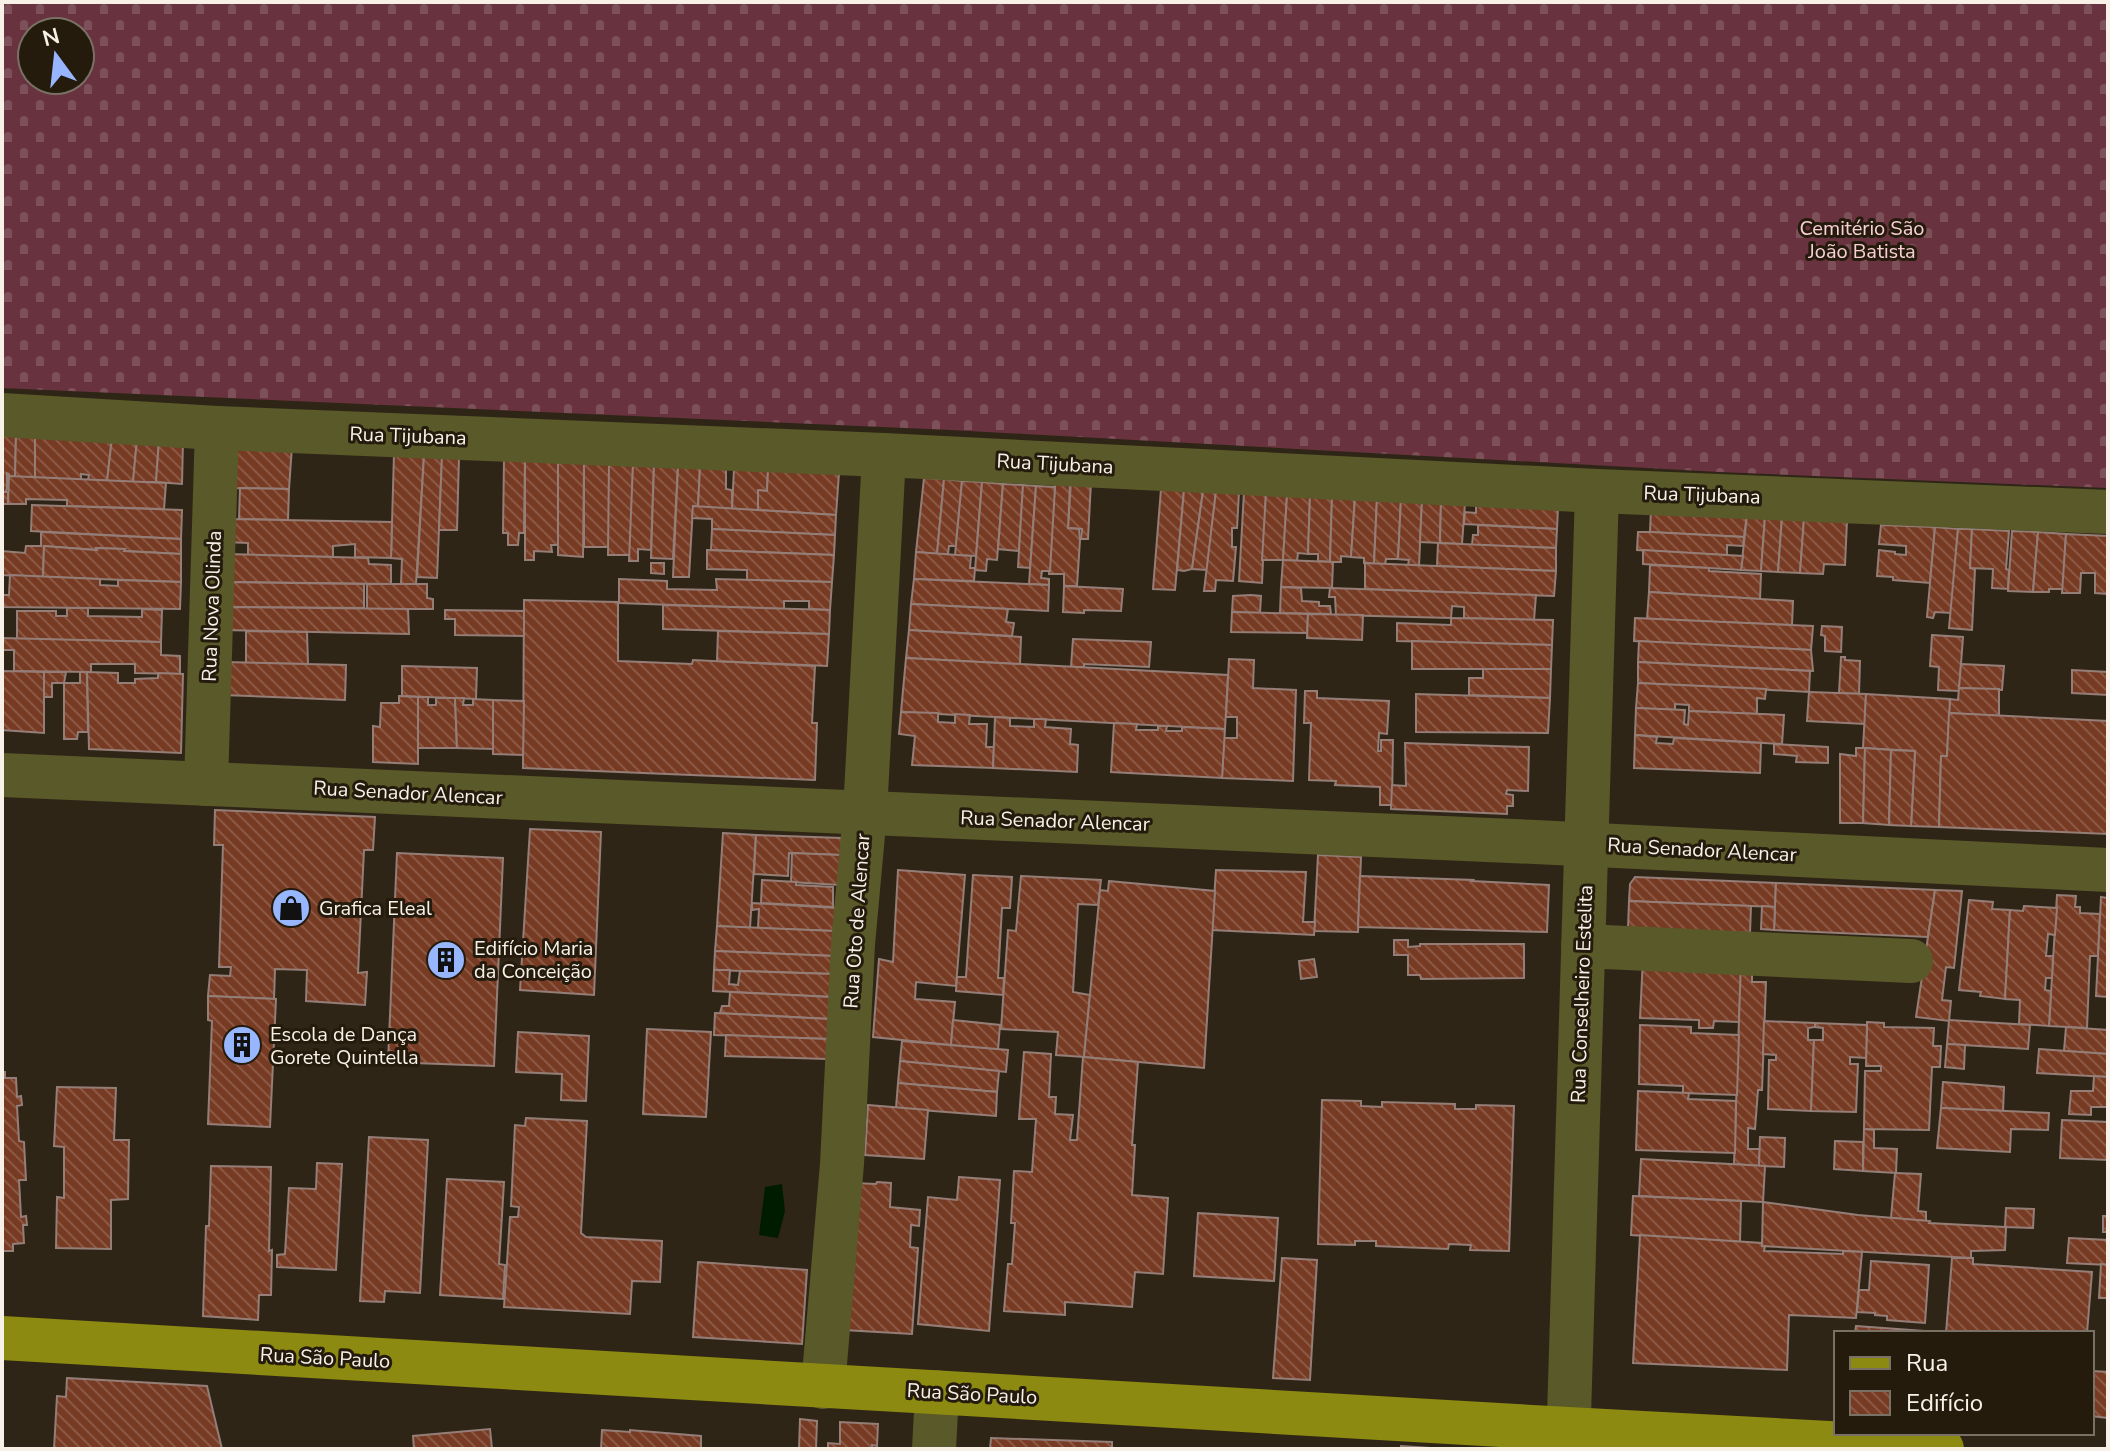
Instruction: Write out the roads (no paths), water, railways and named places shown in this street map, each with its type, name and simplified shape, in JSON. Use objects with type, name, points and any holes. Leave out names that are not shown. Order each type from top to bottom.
[{"type":"main road","name":"Rua São Paulo","points":[[2,1338],[937,1392],[1568,1439],[1942,1449]]},
{"type":"street","name":"Rua Tijubana","points":[[2,415],[217,428],[884,455],[1597,491],[2108,512]]},
{"type":"street","name":"Rua Nova Olinda","points":[[206,784],[217,428]]},
{"type":"street","name":"Rua Oto de Alencar","points":[[823,1387],[842,1164],[853,944],[865,813],[884,455]]},
{"type":"street","name":"Rua Conselheiro Estelita","points":[[1568,1439],[1597,491]]},
{"type":"street","name":"Rua Senador Alencar","points":[[2,775],[1586,844],[2108,870]]},
{"type":"street","points":[[1583,946],[1911,961]]},
{"type":"street","points":[[934,1449],[937,1392]]},
{"type":"place","name":"Grafica Eleal","points":[[291,908]]},
{"type":"place","name":"Edifício Maria da Conceição","points":[[446,960]]},
{"type":"place","name":"Escola de Dança Gorete Quintella","points":[[242,1045]]},
{"type":"park label","name":"Cemitério São João Batista","points":[[1862,240]]}]
